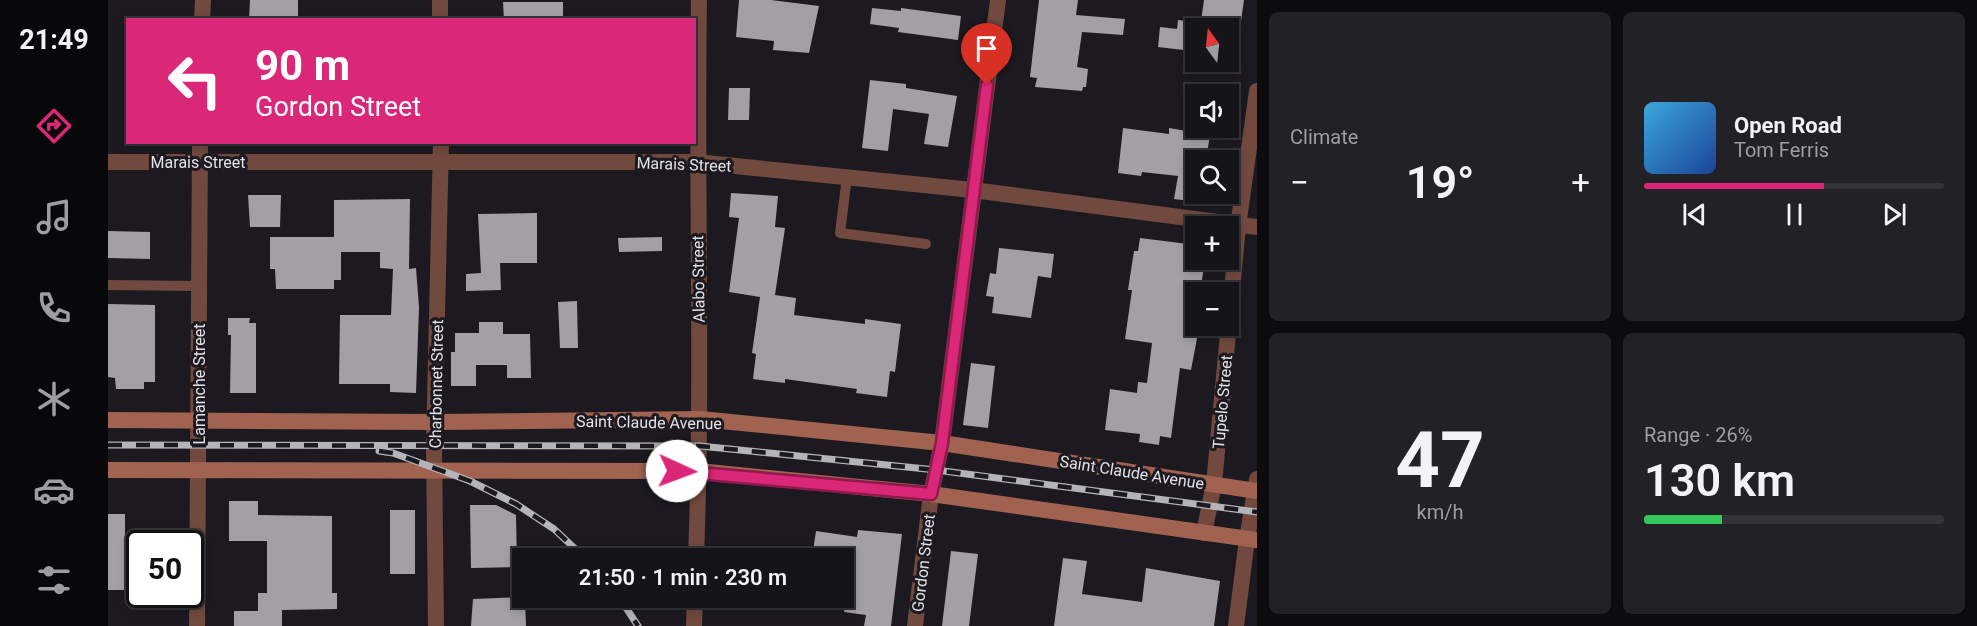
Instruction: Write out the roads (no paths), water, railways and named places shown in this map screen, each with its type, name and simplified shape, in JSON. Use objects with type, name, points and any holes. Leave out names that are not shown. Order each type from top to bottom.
[{"type":"main road","name":"Saint Claude Avenue","points":[[108,420],[435,422],[701,419],[942,443],[1214,484],[1256,487]]},
{"type":"main road","points":[[108,470],[699,471],[931,494],[1252,539]]},
{"type":"street","points":[[202,18],[203,0]]},
{"type":"street","points":[[440,0],[440,18]]},
{"type":"street","name":"Alabo Street","points":[[696,548],[701,419],[696,162],[699,0]]},
{"type":"street","name":"Gordon Street","points":[[915,626],[931,494],[942,443],[998,0]]},
{"type":"street","name":"Tupelo Street","points":[[1239,225],[1257,91]]},
{"type":"street","name":"Lamanche Street","points":[[197,626],[200,144]]},
{"type":"street","name":"Charbonnet Street","points":[[436,626],[435,422],[441,144]]},
{"type":"street","name":"Marais Street","points":[[108,162],[696,162],[973,190],[1185,218]]},
{"type":"street","name":"Marais Street","points":[[1239,225],[1257,227]]},
{"type":"street","name":"Tupelo Street","points":[[1204,533],[1214,484],[1235,270]]},
{"type":"street","points":[[1236,626],[1252,539],[1256,487]]},
{"type":"street","points":[[694,626],[695,608]]},
{"type":"lane","points":[[847,177],[840,233],[926,244]]},
{"type":"lane","points":[[108,285],[199,286]]},
{"type":"railway","points":[[108,445],[700,446],[936,470],[1257,512]]},
{"type":"railway","points":[[379,451],[393,453],[470,481],[516,504],[554,529],[574,548]]},
{"type":"railway","points":[[626,608],[638,626]]}]
